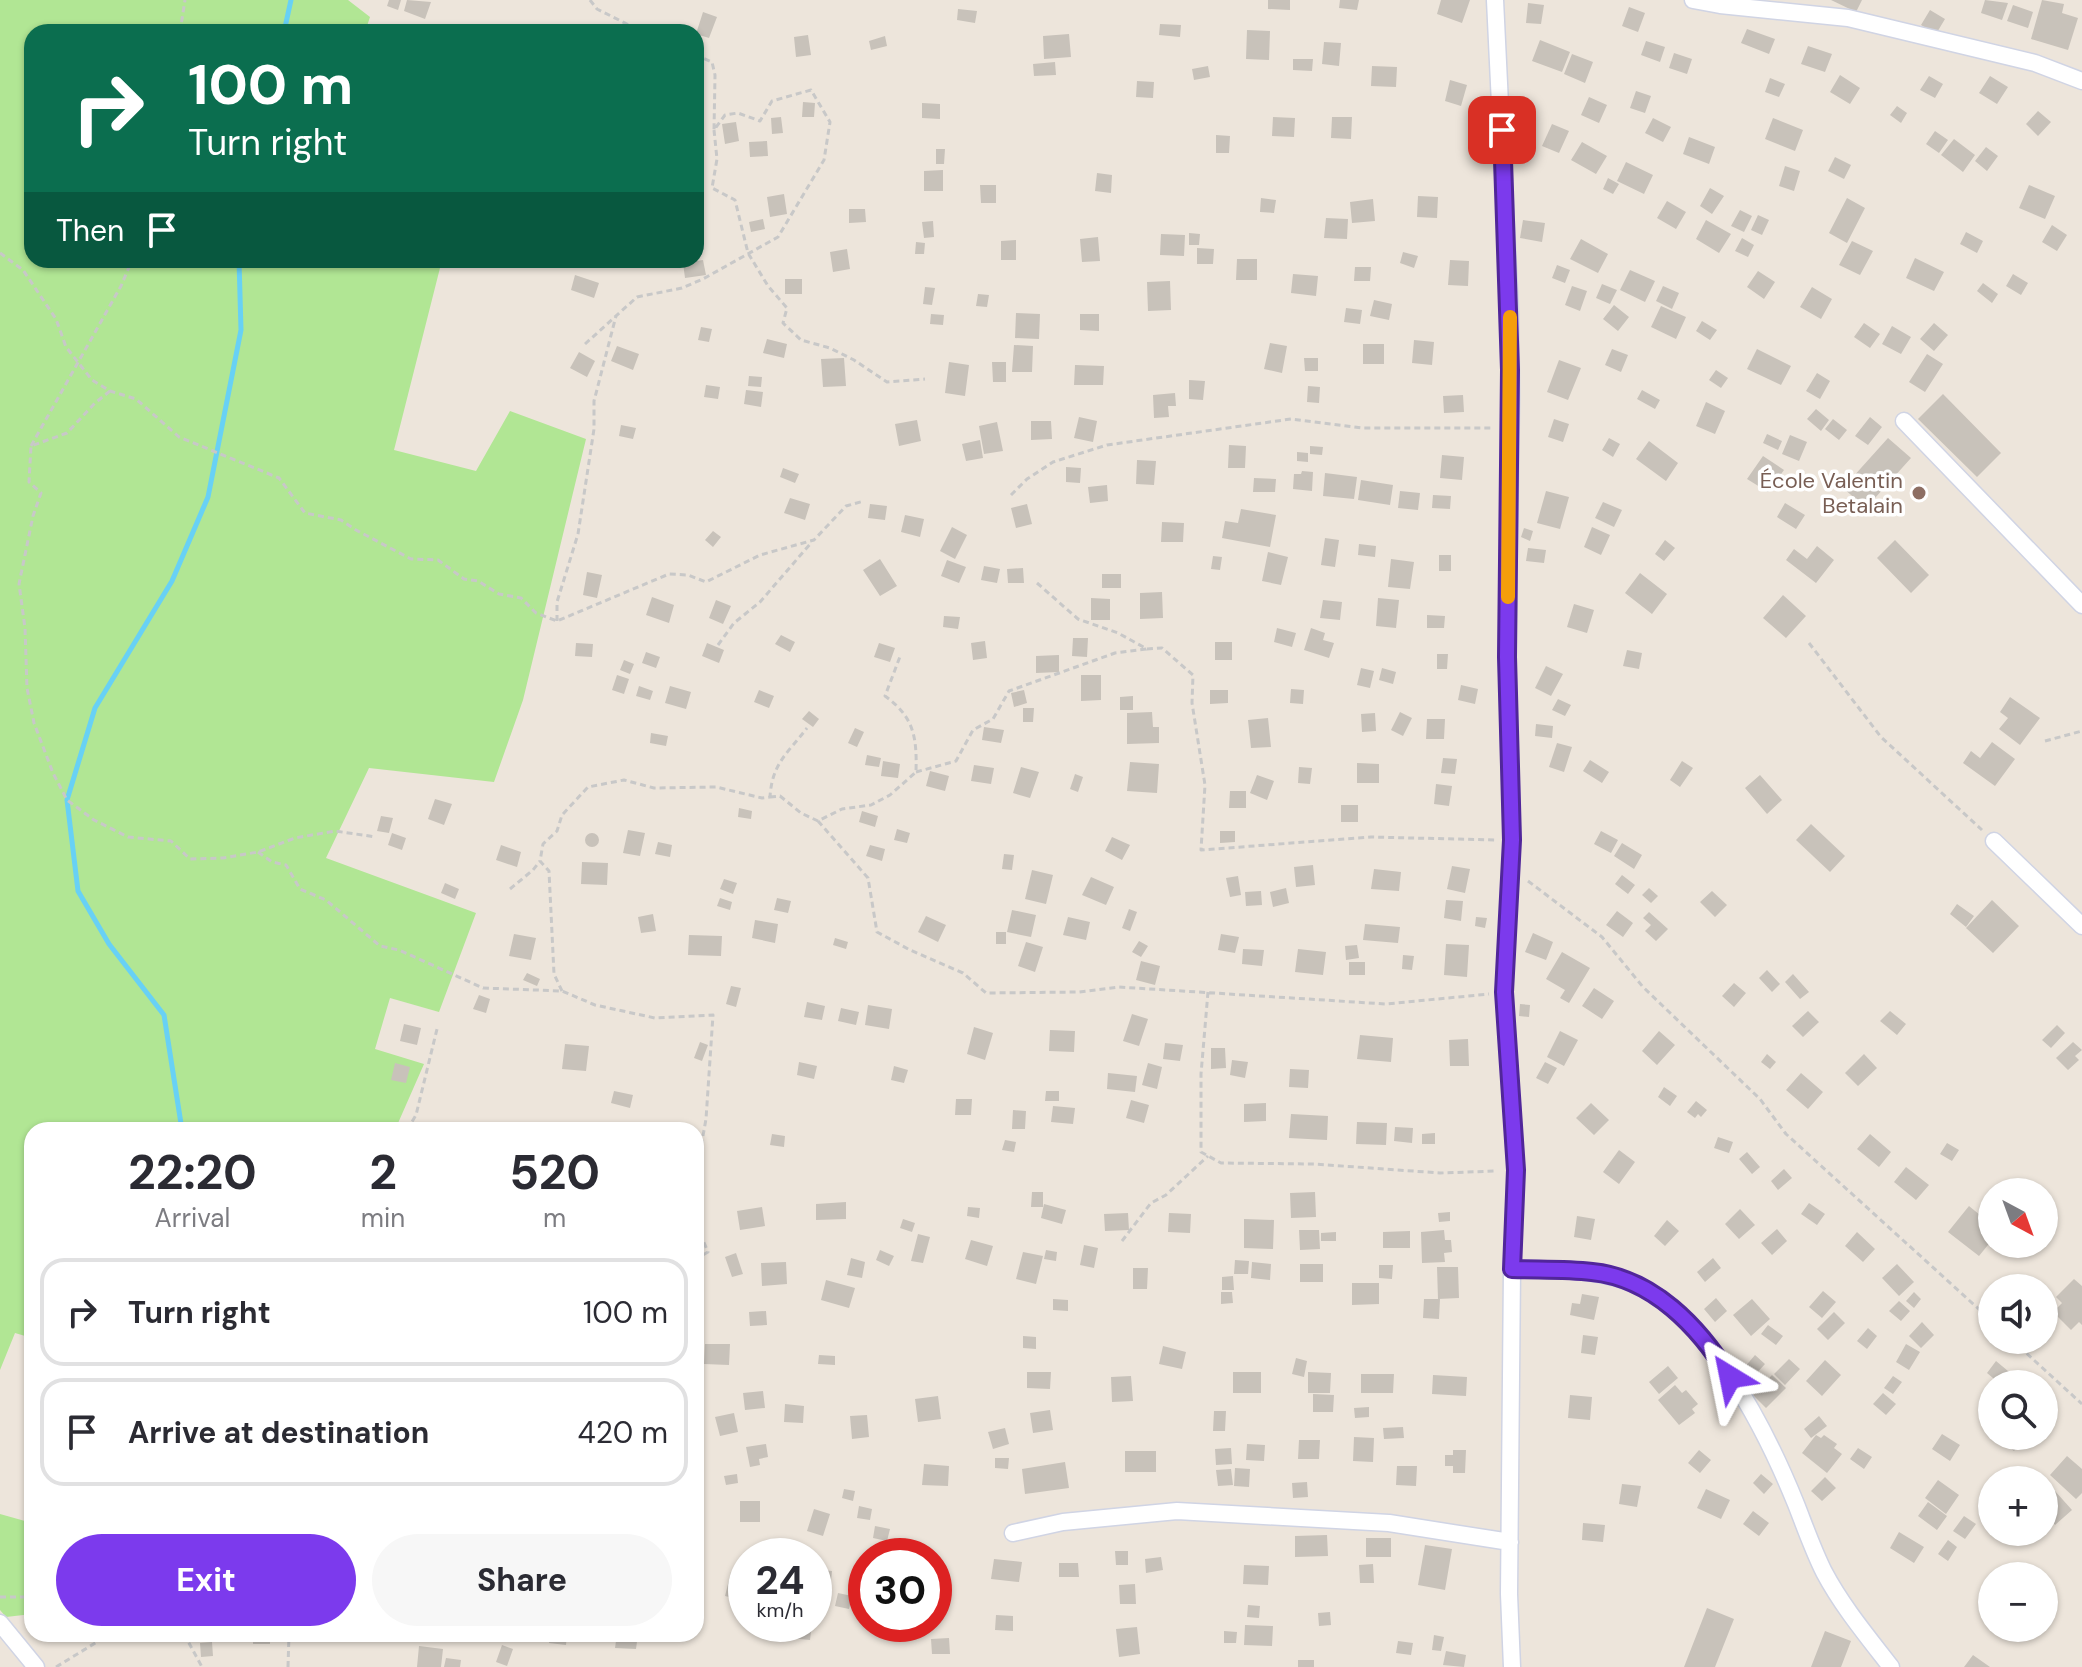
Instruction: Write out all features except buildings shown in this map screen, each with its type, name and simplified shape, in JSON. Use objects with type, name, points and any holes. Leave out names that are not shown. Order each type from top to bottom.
[{"type":"street","points":[[1495,0],[1510,312],[1507,657],[1512,840],[1504,992],[1516,1170],[1512,1269],[1512,1667]]},
{"type":"street","points":[[1693,0],[1848,18],[2035,63],[2082,81]]},
{"type":"street","points":[[1904,421],[2082,605]]},
{"type":"street","points":[[1994,841],[2082,926]]},
{"type":"street","points":[[1512,1269],[1594,1272],[1628,1281],[1655,1294],[1692,1325],[1716,1354],[1757,1421],[1837,1596],[1891,1667]]},
{"type":"street","points":[[1013,1533],[1063,1522],[1177,1511],[1389,1523],[1510,1542]]},
{"type":"street","points":[[0,1623],[36,1667]]},
{"type":"path","points":[[181,24],[185,0]]},
{"type":"path","points":[[590,0],[597,9],[627,24]]},
{"type":"path","points":[[704,58],[712,62],[715,75],[717,159],[712,188],[735,200],[748,253],[768,286],[787,308],[783,323],[801,340],[842,354],[887,382],[925,379]]},
{"type":"path","points":[[585,344],[637,297],[682,288],[778,237],[824,160],[830,122],[811,90],[772,101],[760,121],[738,113],[725,115],[714,130]]},
{"type":"path","points":[[0,253],[23,270],[56,319],[66,347],[92,380],[110,391],[136,399],[179,437],[279,478],[305,513],[341,520],[411,559],[438,560],[464,579],[478,581],[499,594],[521,598],[536,613],[557,621],[669,574],[688,575],[706,582],[760,555],[814,540]]},
{"type":"path","points":[[129,268],[31,446],[29,482],[41,493],[19,584],[25,628],[27,688],[34,723],[53,773],[67,800],[94,820],[128,837],[171,841],[190,859],[258,852],[295,838],[335,831],[376,837]]},
{"type":"path","points":[[557,621],[557,602],[578,534],[594,429],[594,401],[616,316]]},
{"type":"path","points":[[31,446],[67,433],[110,391]]},
{"type":"path","points":[[1011,495],[1027,479],[1053,462],[1107,445],[1291,419],[1363,428],[1510,428]]},
{"type":"path","points":[[718,645],[734,623],[760,602],[794,559],[846,506],[864,501]]},
{"type":"path","points":[[1037,583],[1078,619],[1118,633],[1147,649]]},
{"type":"path","points":[[1809,643],[1881,737],[1994,841]]},
{"type":"path","points":[[818,821],[842,809],[871,805],[890,795],[916,772],[956,761],[973,730],[993,719],[1009,691],[1115,653],[1162,648],[1193,675],[1192,703],[1205,785],[1201,850],[1371,837],[1512,840]]},
{"type":"path","points":[[901,654],[885,696],[902,709],[914,735],[916,772]]},
{"type":"path","points":[[770,797],[771,781],[781,758],[807,728]]},
{"type":"path","points":[[2045,741],[2082,731]]},
{"type":"path","points":[[510,889],[540,861],[543,844],[557,831],[562,815],[588,787],[624,780],[654,788],[716,787],[762,798],[780,796],[801,813],[818,821],[868,878],[877,932],[963,973],[986,993],[1079,992],[1119,987],[1386,1004],[1504,992]]},
{"type":"path","points":[[258,852],[272,862],[286,865],[300,889],[326,900],[380,946],[399,950],[483,988],[562,991],[595,1005],[655,1018],[713,1015],[704,1130]]},
{"type":"path","points":[[540,861],[549,871],[554,974],[562,991]]},
{"type":"path","points":[[1529,881],[1602,937],[1643,987],[1760,1099],[1786,1134],[1978,1308]]},
{"type":"path","points":[[1208,992],[1201,1074],[1201,1152],[1221,1163],[1314,1164],[1440,1173],[1516,1170]]},
{"type":"path","points":[[412,1122],[437,1029]]},
{"type":"path","points":[[1122,1241],[1151,1203],[1166,1195],[1208,1156]]},
{"type":"path","points":[[2027,1354],[2082,1404]]},
{"type":"path","points":[[0,1597],[24,1597]]},
{"type":"path","points":[[56,1667],[97,1642]]},
{"type":"path","points":[[188,1642],[202,1667]]},
{"type":"path","points":[[288,1667],[289,1642]]},
{"type":"green space","points":[[0,0],[348,0],[370,17],[368,24],[24,24],[24,268],[440,268],[394,450],[476,471],[510,411],[586,439],[523,700],[494,782],[369,768],[326,858],[476,913],[439,1012],[390,998],[375,1049],[424,1064],[399,1122],[24,1122],[24,1336],[15,1333],[0,1370]]},
{"type":"green space","points":[[0,1514],[24,1521],[24,1615],[6,1617],[0,1610]]},
{"type":"waterway","points":[[286,24],[291,0]]},
{"type":"waterway","points":[[181,1122],[164,1015],[109,944],[78,891],[67,800],[95,708],[172,581],[208,497],[241,330],[239,268]]},
{"type":"slow traffic","points":[[1508,597],[1510,317]]},
{"type":"place","name":"École Valentin Betalain","points":[[1919,493]]},
{"type":"route","points":[[1502,130],[1510,312],[1507,657],[1512,840],[1504,992],[1516,1170],[1512,1269],[1594,1272],[1628,1281],[1655,1294],[1692,1325],[1730,1377]]}]
